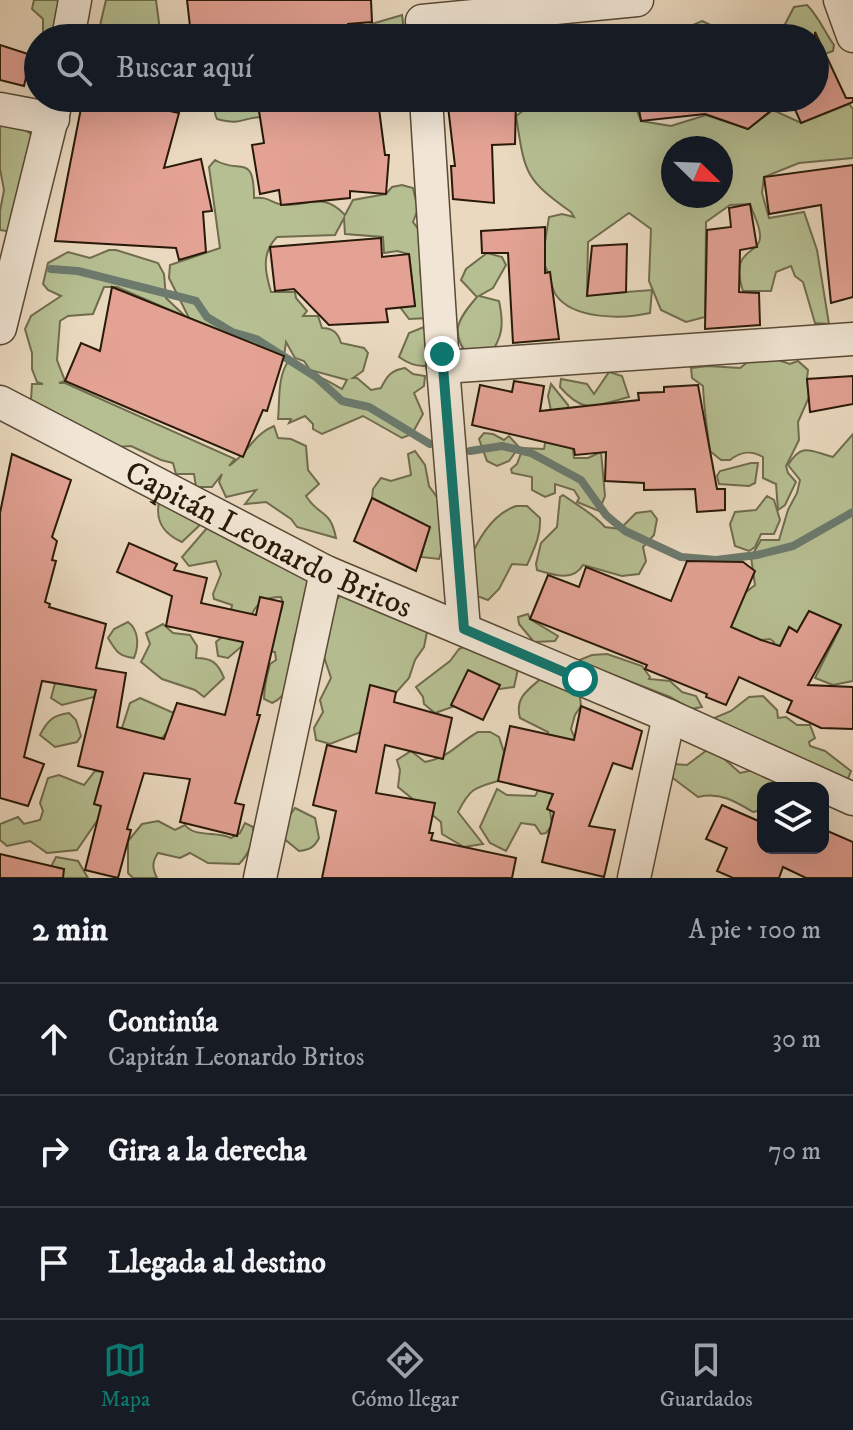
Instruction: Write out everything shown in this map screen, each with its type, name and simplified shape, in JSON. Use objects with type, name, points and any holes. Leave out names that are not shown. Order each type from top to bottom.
[{"type":"street","points":[[71,24],[75,0]]},
{"type":"street","points":[[421,20],[637,0]]},
{"type":"street","points":[[840,0],[853,36]]},
{"type":"street","points":[[0,109],[24,109]]},
{"type":"street","points":[[0,328],[54,112]]},
{"type":"street","points":[[427,112],[464,629]]},
{"type":"street","points":[[443,367],[853,339]]},
{"type":"street","name":"Capitán Leonardo Britos","points":[[0,402],[326,572],[669,716],[853,799]]},
{"type":"street","points":[[260,878],[326,572]]},
{"type":"street","points":[[634,878],[669,716]]},
{"type":"green space","points":[[34,0],[75,0],[64,24],[43,24],[43,19],[32,9]]},
{"type":"green space","points":[[106,0],[156,0],[159,24],[100,24]]},
{"type":"green space","points":[[807,5],[821,24],[785,24],[794,7]]},
{"type":"green space","points":[[402,15],[403,24],[372,24]]},
{"type":"green space","points":[[829,37],[834,45],[833,51],[829,52]]},
{"type":"green space","points":[[849,104],[853,109],[853,158],[799,163],[764,177],[762,193],[769,218],[804,212],[817,250],[829,324],[815,323],[803,282],[795,276],[791,266],[776,272],[771,291],[743,291],[740,277],[742,259],[759,242],[760,235],[750,204],[733,205],[733,136],[661,136],[661,208],[726,208],[706,222],[705,317],[686,322],[661,310],[649,281],[651,229],[629,213],[588,242],[587,295],[652,290],[650,313],[600,316],[574,309],[556,295],[542,261],[549,217],[562,214],[574,217],[535,181],[522,150],[516,116],[521,112],[637,112],[641,121],[671,126],[706,115],[748,129],[770,112],[801,123]]},
{"type":"green space","points":[[0,112],[52,149],[32,235],[0,230],[4,190],[0,169]]},
{"type":"green space","points":[[215,112],[261,112],[263,117],[226,121],[216,116]]},
{"type":"green space","points":[[215,160],[248,170],[254,198],[284,205],[324,202],[345,215],[353,200],[386,194],[392,187],[402,185],[413,188],[418,209],[413,222],[419,230],[423,266],[420,269],[428,318],[409,319],[400,307],[415,305],[409,254],[397,251],[384,253],[383,237],[345,234],[344,218],[335,235],[277,237],[266,256],[271,292],[295,292],[307,311],[303,316],[318,316],[322,328],[334,332],[341,343],[364,348],[368,353],[363,371],[353,378],[371,390],[381,388],[396,370],[405,368],[413,374],[425,376],[424,386],[414,393],[423,414],[412,434],[402,438],[363,416],[322,434],[313,429],[313,424],[305,416],[289,423],[291,419],[278,419],[281,381],[289,360],[342,389],[347,380],[310,370],[304,361],[295,358],[286,342],[284,356],[189,318],[169,278],[170,265],[220,248],[209,167]]},
{"type":"green space","points":[[109,250],[158,263],[164,274],[166,298],[186,317],[117,287],[104,287],[93,314],[68,316],[60,321],[57,360],[65,381],[59,383],[235,459],[229,466],[260,434],[274,426],[278,438],[291,439],[306,446],[308,470],[319,484],[306,496],[331,522],[336,538],[297,527],[291,519],[266,502],[245,504],[256,490],[226,497],[219,482],[222,474],[212,487],[196,487],[194,474],[176,474],[173,463],[131,446],[103,448],[31,400],[32,384],[43,384],[37,382],[32,369],[32,353],[25,329],[31,316],[61,296],[43,284],[48,263],[68,252],[90,258]]},
{"type":"green space","points":[[487,253],[502,257],[506,265],[493,288],[479,296],[499,301],[501,330],[488,357],[469,357],[459,340],[458,326],[477,297],[461,280],[466,269]]},
{"type":"green space","points":[[424,327],[443,328],[435,364],[417,365],[399,357],[409,333]]},
{"type":"green space","points":[[775,359],[790,364],[798,361],[808,370],[809,397],[798,422],[799,440],[786,466],[796,482],[785,505],[778,510],[776,484],[763,478],[763,457],[746,452],[730,460],[721,460],[710,451],[703,386],[692,378],[691,368],[740,368],[749,361]]},
{"type":"green space","points":[[609,372],[622,376],[629,397],[599,405],[584,405],[560,387],[561,379],[587,384],[594,394]]},
{"type":"green space","points":[[551,384],[568,405],[574,458],[588,458],[601,452],[605,496],[599,511],[577,502],[579,498],[574,490],[555,484],[555,493],[545,497],[532,490],[532,477],[512,473],[511,469],[517,464],[523,448],[544,449],[551,411],[548,396]]},
{"type":"green space","points":[[484,433],[504,440],[509,436],[519,447],[509,461],[497,466],[487,461],[479,439]]},
{"type":"green space","points":[[853,434],[853,681],[833,685],[815,678],[841,626],[809,611],[800,627],[807,637],[789,627],[776,654],[766,666],[774,642],[730,633],[728,606],[755,585],[751,557],[761,540],[779,540],[800,480],[788,465],[793,458],[807,450],[833,457]]},
{"type":"green space","points":[[415,451],[425,465],[429,486],[439,500],[444,543],[439,559],[421,557],[429,527],[372,498],[373,489],[381,478],[391,481],[411,475],[408,454]]},
{"type":"green space","points":[[758,463],[755,483],[749,486],[719,484],[717,476],[720,471]]},
{"type":"green space","points":[[563,495],[605,527],[620,529],[636,513],[651,511],[657,519],[654,535],[643,547],[646,561],[639,574],[622,576],[583,565],[569,575],[537,570],[541,543],[557,527],[560,497]]},
{"type":"green space","points":[[767,496],[774,500],[780,520],[774,534],[761,534],[755,547],[749,551],[735,546],[730,524],[735,512],[756,510]]},
{"type":"green space","points":[[159,502],[202,523],[182,542],[162,526],[158,516]]},
{"type":"green space","points":[[516,506],[527,506],[540,518],[538,537],[527,565],[512,564],[499,589],[488,600],[477,596],[466,569],[470,559],[491,523]]},
{"type":"green space","points":[[207,528],[308,579],[302,623],[294,642],[291,677],[282,696],[272,703],[264,699],[264,695],[270,664],[276,660],[275,652],[242,646],[228,658],[218,656],[216,642],[227,633],[275,622],[282,607],[281,597],[264,601],[252,614],[231,612],[232,605],[214,599],[221,574],[216,561],[189,566],[182,557]]},
{"type":"green space","points":[[343,592],[429,622],[424,647],[415,660],[409,678],[361,732],[330,744],[316,740],[314,728],[323,712],[320,700],[331,678],[321,648],[332,605]]},
{"type":"green space","points":[[528,614],[530,619],[558,636],[555,641],[534,642],[519,624],[518,617]]},
{"type":"green space","points":[[128,622],[137,638],[134,658],[118,652],[108,638],[114,629]]},
{"type":"green space","points":[[163,624],[173,633],[190,635],[197,646],[196,658],[210,660],[219,669],[224,678],[204,697],[195,690],[162,679],[141,662],[150,644],[146,633]]},
{"type":"green space","points":[[465,646],[518,669],[514,687],[500,689],[472,672],[465,677],[455,706],[435,713],[424,704],[416,687]]},
{"type":"green space","points":[[607,654],[642,666],[649,679],[670,681],[682,692],[696,696],[702,707],[691,709],[670,697],[577,661],[592,655]]},
{"type":"green space","points":[[545,675],[579,689],[581,706],[571,729],[575,739],[549,803],[552,825],[541,834],[535,825],[521,823],[506,851],[490,843],[480,827],[497,789],[507,795],[535,796],[539,789],[548,732],[520,718],[519,704],[521,698]]},
{"type":"green space","points":[[57,676],[99,684],[94,697],[62,705],[51,698]]},
{"type":"green space","points":[[763,696],[777,710],[778,718],[786,717],[797,725],[810,725],[815,738],[809,742],[810,746],[825,751],[851,771],[847,781],[712,719],[731,711],[749,697]]},
{"type":"green space","points":[[140,698],[176,714],[162,738],[140,741],[121,731],[130,703]]},
{"type":"green space","points":[[69,713],[76,720],[81,736],[77,742],[55,747],[40,735],[51,720]]},
{"type":"green space","points":[[478,732],[490,732],[499,737],[504,752],[498,781],[473,790],[458,812],[483,844],[464,847],[442,834],[441,822],[398,787],[400,770],[397,760],[411,751],[425,762],[433,760]]},
{"type":"green space","points":[[711,747],[740,773],[753,770],[785,782],[757,782],[757,811],[753,812],[720,797],[698,797],[670,776],[674,764],[687,765]]},
{"type":"green space","points":[[95,771],[103,772],[112,809],[110,820],[97,821],[77,850],[47,853],[30,841],[7,846],[0,840],[0,824],[18,817],[24,824],[40,820],[43,811],[40,803],[48,778],[59,775],[84,785]]},
{"type":"green space","points":[[295,808],[315,818],[319,838],[306,850],[299,851],[282,837],[285,822]]},
{"type":"green space","points":[[158,821],[175,830],[185,825],[194,832],[231,838],[240,833],[245,823],[253,827],[252,843],[239,864],[208,863],[190,853],[180,858],[158,853],[153,865],[157,878],[133,878],[128,873],[128,841],[142,824]]},
{"type":"green space","points":[[56,857],[78,861],[88,878],[45,878]]},
{"type":"building","points":[[187,0],[371,0],[372,22],[190,24]]},
{"type":"building","points":[[0,45],[24,53],[24,86],[0,80]]},
{"type":"building","points":[[829,62],[846,98],[853,98],[853,102],[829,112]]},
{"type":"building","points":[[80,112],[179,113],[164,168],[201,159],[212,211],[203,212],[206,252],[179,260],[176,248],[55,241]]},
{"type":"building","points":[[259,112],[379,112],[385,155],[389,155],[386,194],[350,191],[350,198],[281,205],[279,190],[260,194],[252,145],[264,143]]},
{"type":"building","points":[[449,112],[516,112],[515,144],[492,145],[494,203],[453,199],[451,166],[455,166]]},
{"type":"building","points":[[639,112],[769,112],[748,129],[705,114],[641,121]]},
{"type":"building","points":[[796,112],[828,112],[801,123]]},
{"type":"building","points":[[853,165],[853,297],[831,303],[821,205],[769,214],[764,177]]},
{"type":"building","points":[[750,204],[757,247],[740,250],[739,292],[759,293],[760,325],[705,329],[707,230],[731,227],[729,208]]},
{"type":"building","points":[[545,227],[545,273],[550,272],[559,339],[513,343],[508,253],[482,253],[481,231]]},
{"type":"building","points":[[381,238],[382,257],[409,254],[415,306],[386,309],[388,322],[329,325],[294,289],[275,291],[270,247]]},
{"type":"building","points":[[627,244],[626,292],[587,296],[592,246]]},
{"type":"building","points":[[112,287],[284,356],[267,411],[263,410],[243,457],[65,381],[81,343],[100,351]]},
{"type":"building","points":[[853,376],[853,404],[810,412],[807,379]]},
{"type":"building","points":[[514,381],[544,386],[540,411],[639,400],[638,393],[664,392],[664,387],[698,385],[717,489],[725,489],[725,510],[697,512],[695,489],[644,490],[644,483],[605,481],[606,452],[575,455],[574,449],[472,425],[480,385],[512,392]]},
{"type":"building","points":[[12,454],[71,480],[52,537],[57,541],[52,560],[56,561],[45,602],[50,604],[49,607],[106,624],[96,668],[126,673],[117,727],[164,739],[177,703],[225,715],[243,642],[166,626],[172,596],[117,572],[129,543],[177,564],[174,570],[207,578],[201,603],[256,615],[260,597],[283,602],[257,715],[260,715],[235,803],[244,805],[237,836],[180,822],[190,779],[144,773],[127,829],[131,830],[118,878],[85,870],[101,806],[94,804],[103,772],[78,766],[96,690],[42,681],[24,757],[44,764],[28,806],[0,798],[0,513]]},
{"type":"building","points":[[372,498],[430,527],[416,571],[354,541]]},
{"type":"building","points":[[687,561],[743,562],[755,571],[731,627],[761,640],[780,646],[789,627],[797,632],[809,611],[841,625],[808,685],[853,687],[853,729],[821,728],[787,712],[792,701],[739,677],[726,705],[645,669],[647,665],[530,619],[548,575],[579,587],[586,567],[671,601]]},
{"type":"building","points":[[468,670],[500,685],[483,720],[451,705]]},
{"type":"building","points":[[370,685],[396,692],[394,702],[452,718],[443,759],[385,745],[376,793],[435,803],[429,833],[433,833],[431,840],[516,858],[512,878],[322,878],[336,811],[313,805],[327,745],[356,752]]},
{"type":"building","points":[[581,706],[642,731],[632,769],[613,763],[589,826],[615,830],[604,877],[542,862],[554,812],[547,809],[553,794],[498,781],[510,726],[574,740]]},
{"type":"building","points":[[722,805],[757,820],[757,854],[829,854],[829,832],[853,842],[853,878],[806,878],[783,867],[779,878],[733,878],[717,871],[727,848],[706,839]]},
{"type":"building","points":[[0,854],[64,869],[63,878],[0,878]]},
{"type":"waterway","points":[[51,269],[78,271],[196,301],[207,317],[232,332],[256,339],[316,377],[342,401],[369,407],[430,444]]},
{"type":"waterway","points":[[470,451],[502,446],[531,453],[581,480],[606,515],[625,531],[681,557],[716,560],[757,555],[793,546],[853,512]]},
{"type":"route","points":[[442,354],[464,629],[580,679]]}]
